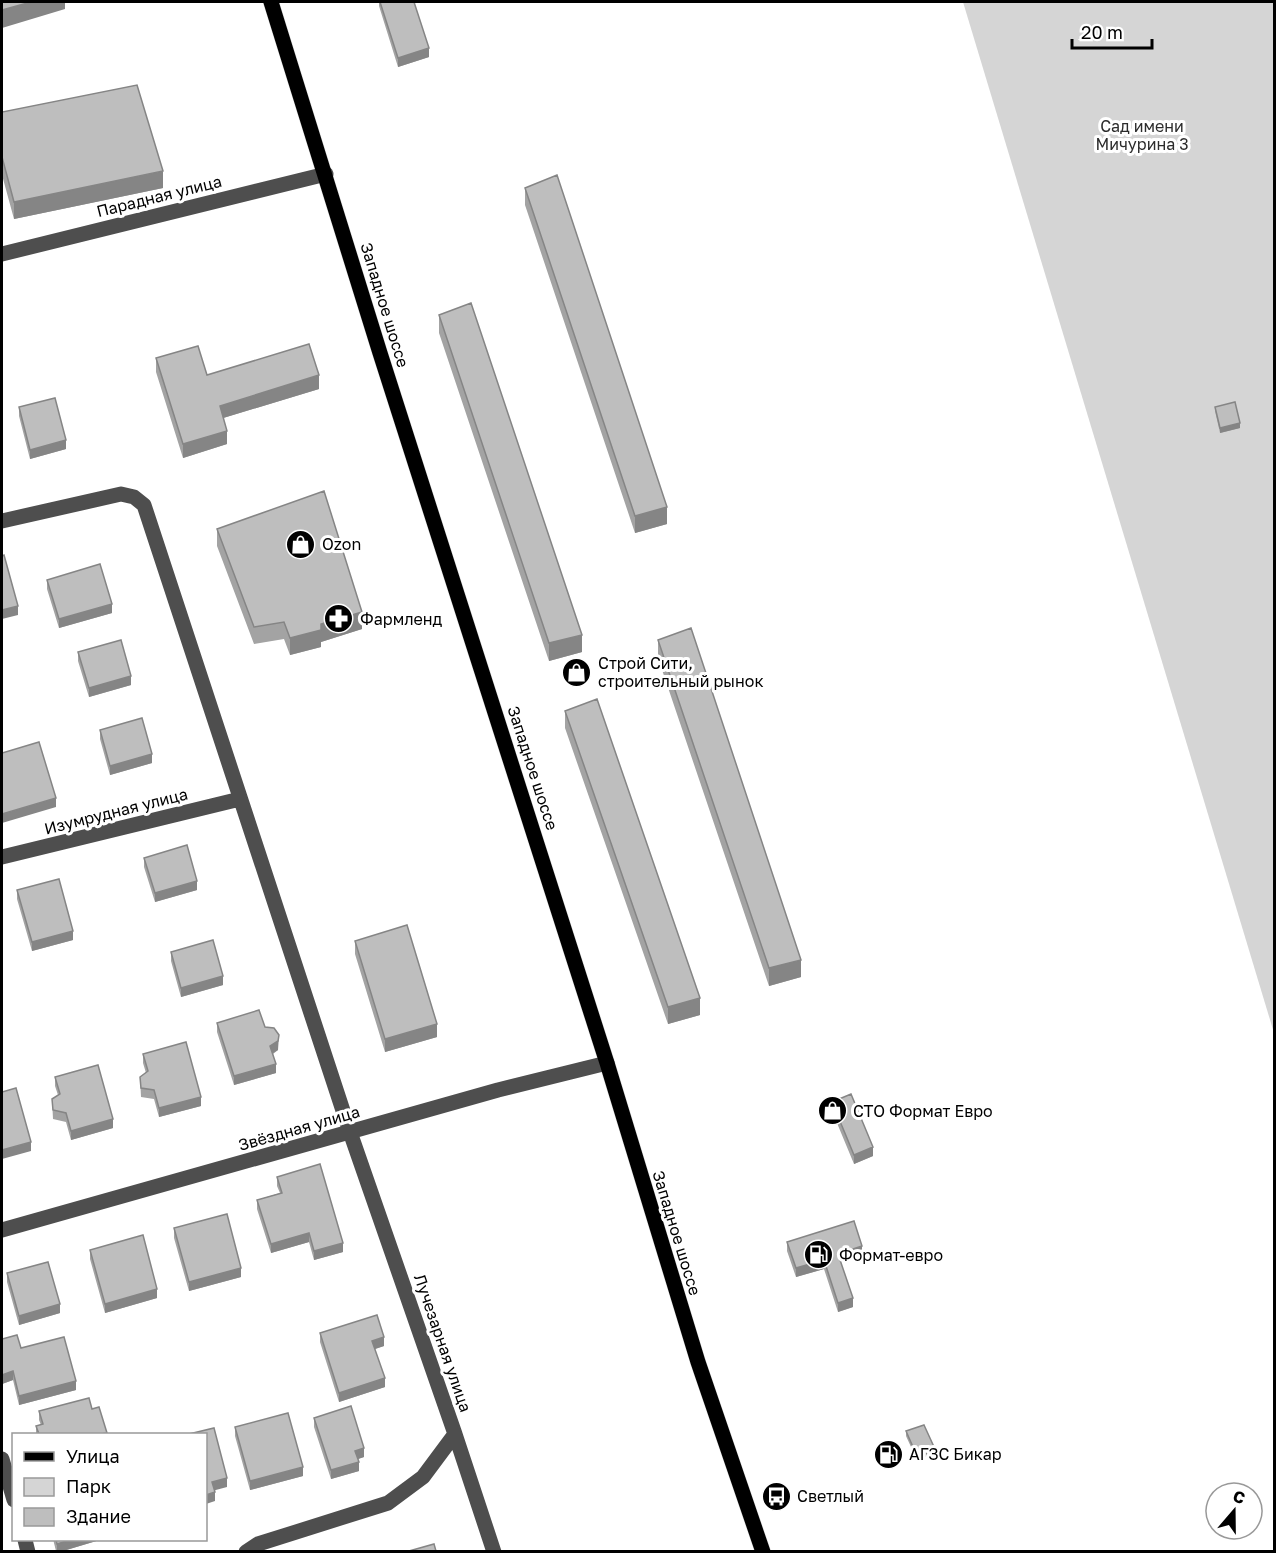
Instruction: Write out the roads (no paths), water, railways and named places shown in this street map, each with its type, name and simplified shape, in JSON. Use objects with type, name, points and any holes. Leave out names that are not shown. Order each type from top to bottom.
[{"type":"main road","name":"Западное шоссе","points":[[271,2],[380,353],[607,1063],[698,1362],[760,1550]]},
{"type":"street","name":"Парадная улица","points":[[2,254],[326,174]]},
{"type":"street","name":"Лучезарная улица","points":[[2,521],[113,495],[134,497],[144,505],[150,517],[350,1132],[455,1434],[423,1477],[388,1503],[258,1544],[246,1551]]},
{"type":"street","name":"Изумрудная улица","points":[[2,857],[240,799]]},
{"type":"street","name":"Звёздная улица","points":[[2,1230],[350,1132],[607,1063]]},
{"type":"street","points":[[455,1434],[494,1551]]},
{"type":"street","points":[[2,1459],[12,1493]]},
{"type":"place","name":"Ozon","points":[[301,544]]},
{"type":"place","name":"Фармленд","points":[[339,619]]},
{"type":"place","name":"Строй Сити, строительный рынок","points":[[577,672]]},
{"type":"place","name":"СТО Формат Евро","points":[[832,1111]]},
{"type":"place","name":"Формат-евро","points":[[818,1255]]},
{"type":"place","name":"АГЗС Бикар","points":[[888,1454]]},
{"type":"place","name":"Светлый","points":[[776,1496]]},
{"type":"park label","name":"Сад имени Мичурина 3","points":[[1142,135]]}]
